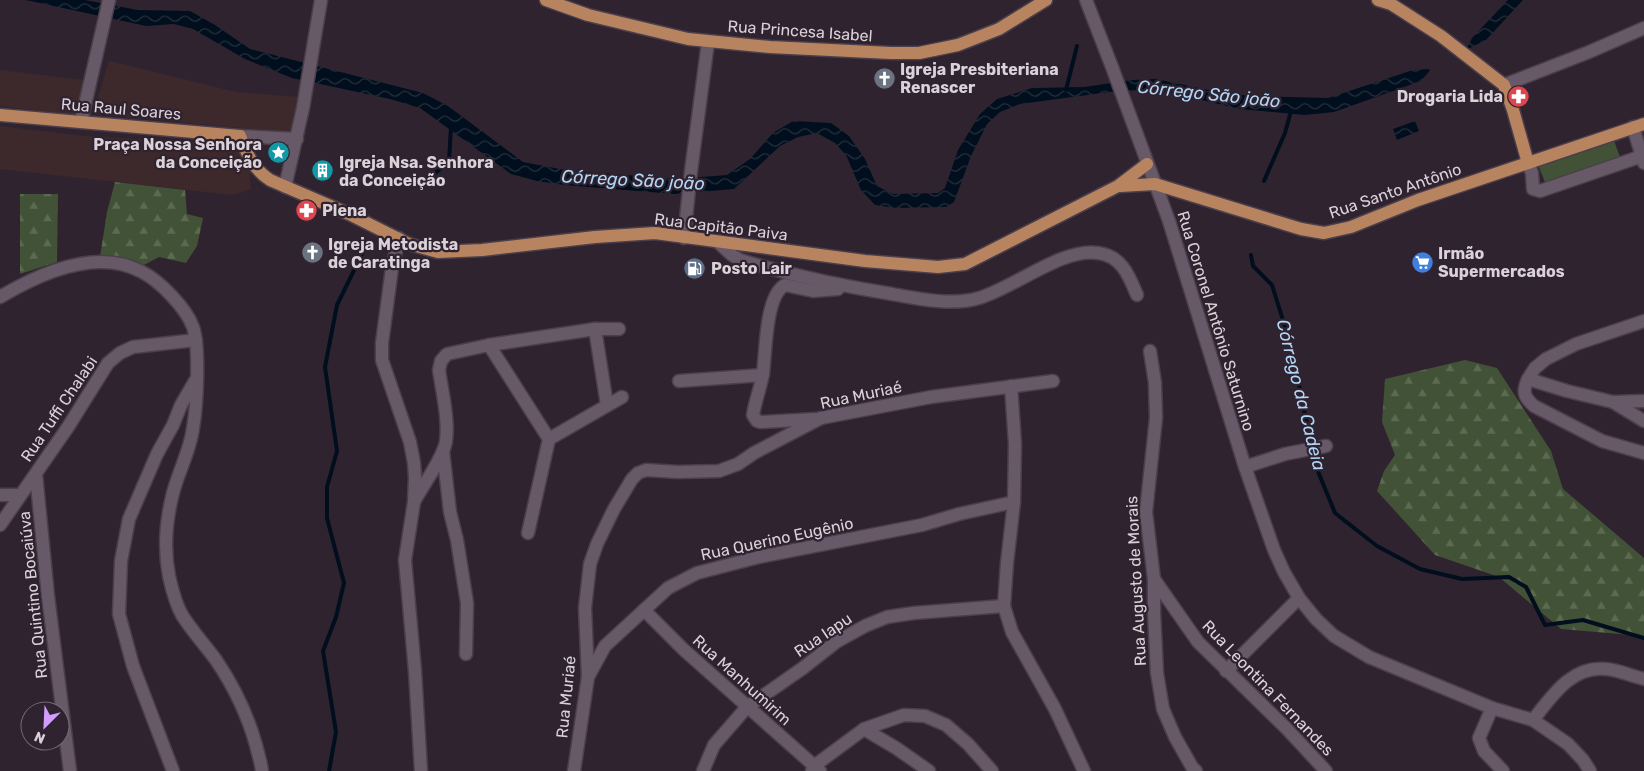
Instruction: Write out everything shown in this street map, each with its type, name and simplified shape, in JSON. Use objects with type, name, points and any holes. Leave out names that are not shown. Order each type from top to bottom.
[{"type":"main road","name":"Rua Princesa Isabel","points":[[546,0],[588,15],[688,39],[853,52],[927,52],[958,45],[993,32],[1046,0]]},
{"type":"main road","points":[[1378,0],[1394,2],[1442,36],[1504,85],[1528,163]]},
{"type":"main road","name":"Rua Raul Soares","points":[[0,115],[240,136]]},
{"type":"main road","name":"Rua Santo Antônio","points":[[1155,184],[1301,229],[1324,232],[1351,227],[1418,200],[1638,125]]},
{"type":"main road","points":[[240,136],[252,163],[261,174],[285,187]]},
{"type":"main road","points":[[1118,186],[1147,164]]},
{"type":"main road","points":[[1118,186],[1155,184]]},
{"type":"main road","name":"Rua Capitão Paiva","points":[[285,187],[349,214],[416,246],[438,252],[482,250],[595,236],[655,233],[865,262],[938,267],[965,264],[1118,186]]},
{"type":"street","points":[[81,122],[109,0]]},
{"type":"street","points":[[285,187],[297,140],[321,0]]},
{"type":"street","name":"Rua Coronel Antônio Saturnino","points":[[1086,0],[1155,184],[1191,290],[1245,468],[1284,572],[1299,598],[1316,619],[1334,636],[1369,657],[1492,708],[1532,720],[1568,744],[1583,760],[1590,771]]},
{"type":"street","points":[[1504,85],[1644,28]]},
{"type":"street","points":[[684,238],[690,171],[708,42]]},
{"type":"street","points":[[1528,163],[1532,173],[1533,189],[1540,191],[1643,160],[1638,125]]},
{"type":"street","points":[[240,136],[297,140]]},
{"type":"street","points":[[399,238],[392,268],[382,343],[382,360],[410,442],[415,477],[414,502],[405,560],[421,771]]},
{"type":"street","points":[[719,243],[732,256],[740,260],[817,281],[914,298],[962,301],[980,298],[1063,259],[1083,252],[1100,253],[1118,261],[1129,274],[1137,295]]},
{"type":"street","points":[[0,297],[56,270],[73,265],[110,262],[132,266],[158,282],[171,296],[192,325],[196,340],[193,429],[172,496],[166,528],[168,572],[172,592],[181,614],[236,692],[250,723],[262,771]]},
{"type":"street","points":[[821,418],[760,422],[753,415],[763,375],[769,317],[779,289],[785,285],[813,291],[853,288]]},
{"type":"street","points":[[1644,321],[1576,344],[1546,359],[1535,368],[1524,388],[1528,401],[1534,406],[1602,441],[1644,453]]},
{"type":"street","points":[[414,502],[443,451],[446,442],[439,370],[441,362],[447,354],[490,345],[595,329],[619,329]]},
{"type":"street","points":[[595,329],[607,405]]},
{"type":"street","name":"Rua Tuffi Chalabi","points":[[0,525],[20,494],[36,474],[108,363],[133,347],[196,340]]},
{"type":"street","points":[[490,345],[549,438],[528,534]]},
{"type":"street","name":"Rua Augusto de Morais","points":[[1150,351],[1155,383],[1156,418],[1146,512],[1154,579],[1157,673],[1163,709],[1174,738],[1196,771]]},
{"type":"street","points":[[679,381],[763,375]]},
{"type":"street","points":[[173,771],[133,666],[119,614],[121,561],[129,519],[181,405],[196,379]]},
{"type":"street","points":[[1528,379],[1613,402],[1644,401]]},
{"type":"street","name":"Rua Muriaé","points":[[574,771],[588,678],[585,608],[590,564],[597,544],[614,509],[632,479],[638,473],[646,470],[678,472],[719,471],[738,464],[754,452],[821,418],[931,397],[1053,381]]},
{"type":"street","points":[[1010,386],[1015,444],[1014,502],[1004,606],[1012,632],[1055,709],[1084,771]]},
{"type":"street","points":[[549,438],[622,397]]},
{"type":"street","points":[[1613,402],[1644,421]]},
{"type":"street","points":[[1245,468],[1286,454],[1322,447]]},
{"type":"street","points":[[443,451],[450,512],[457,540],[467,603],[466,654]]},
{"type":"street","name":"Rua Quintino Bocaiúva","points":[[36,474],[48,596],[70,771]]},
{"type":"street","points":[[0,495],[20,494]]},
{"type":"street","name":"Rua Querino Eugênio","points":[[588,678],[605,646],[668,588],[697,573],[724,565],[913,527],[958,514],[1014,502]]},
{"type":"street","name":"Rua Leontina Fernandes","points":[[1154,579],[1198,642],[1287,729],[1326,771]]},
{"type":"street","points":[[1226,671],[1299,598]]},
{"type":"street","name":"Rua Iapu","points":[[703,771],[714,744],[747,707],[803,668],[836,642],[865,626],[887,617],[923,612],[1004,606]]},
{"type":"street","name":"Rua Manhumirim","points":[[644,610],[683,649],[815,769]]},
{"type":"street","points":[[1532,720],[1562,684],[1574,676],[1593,668],[1608,669],[1644,679]]},
{"type":"street","points":[[1492,708],[1479,738],[1484,751],[1503,771]]},
{"type":"street","points":[[815,769],[864,729],[904,714],[925,716],[946,725],[968,744],[992,771]]},
{"type":"street","points":[[864,729],[903,752],[929,771]]},
{"type":"shaded area","points":[[109,61],[236,92],[300,97],[293,133],[93,114]]},
{"type":"shaded area","points":[[0,70],[84,80],[77,115],[0,106]]},
{"type":"shaded area","points":[[0,126],[84,136],[245,145],[249,162],[251,189],[233,195],[0,169]]},
{"type":"green space","points":[[1613,138],[1621,160],[1547,187],[1538,165]]},
{"type":"green space","points":[[115,182],[185,190],[187,214],[203,218],[197,246],[186,263],[159,257],[142,266],[100,257],[107,212]]},
{"type":"green space","points":[[20,194],[58,194],[57,262],[20,274]]},
{"type":"green space","points":[[1465,360],[1497,368],[1551,451],[1563,489],[1644,558],[1644,636],[1561,629],[1499,577],[1435,555],[1377,491],[1384,471],[1395,455],[1382,422],[1385,379]]},
{"type":"water","name":"Córrego São joão","points":[[26,0],[85,0],[138,10],[190,11],[215,25],[250,49],[423,93],[448,106],[523,162],[565,170],[675,179],[727,175],[750,159],[773,133],[793,121],[831,123],[849,136],[865,159],[877,186],[893,194],[938,193],[945,188],[958,150],[980,114],[997,99],[1032,88],[1084,87],[1132,80],[1156,79],[1249,96],[1328,98],[1413,70],[1431,69],[1421,81],[1334,112],[1305,115],[1240,109],[1167,92],[1141,90],[1117,91],[1020,104],[1000,112],[987,124],[971,156],[954,202],[946,207],[895,208],[875,205],[861,190],[846,155],[835,143],[817,133],[798,137],[780,146],[734,189],[674,194],[537,181],[511,174],[420,108],[390,99],[292,78],[245,59],[193,29],[174,24],[146,26]]},
{"type":"water","points":[[1508,0],[1523,0],[1486,40],[1466,50],[1472,38]]},
{"type":"water","points":[[1415,121],[1419,131],[1397,140],[1393,129]]},
{"type":"waterway","points":[[1066,90],[1077,46]]},
{"type":"waterway","name":"Córrego da Cadeia","points":[[1264,181],[1285,133],[1291,111]]},
{"type":"waterway","points":[[417,184],[449,162],[451,126]]},
{"type":"waterway","points":[[329,771],[336,732],[323,651],[336,617],[344,583],[327,518],[327,487],[337,451],[325,367],[337,305],[364,250]]},
{"type":"waterway","name":"Córrego da Cadeia","points":[[1251,255],[1253,266],[1272,285],[1291,346],[1315,464],[1335,513],[1377,546],[1420,569],[1462,579],[1509,577],[1526,587],[1545,625],[1583,620],[1644,638]]},
{"type":"place","name":"Igreja Presbiteriana Renascer","points":[[884,78]]},
{"type":"place","name":"Drogaria Lida","points":[[1519,96]]},
{"type":"place","name":"Praça Nossa Senhora da Conceição","points":[[278,153]]},
{"type":"place","name":"Igreja Nsa. Senhora da Conceição","points":[[323,171]]},
{"type":"place","name":"Plena","points":[[306,210]]},
{"type":"place","name":"Igreja Metodista de Caratinga","points":[[312,253]]},
{"type":"place","name":"Irmão Supermercados","points":[[1422,262]]},
{"type":"place","name":"Posto Lair","points":[[695,268]]}]
